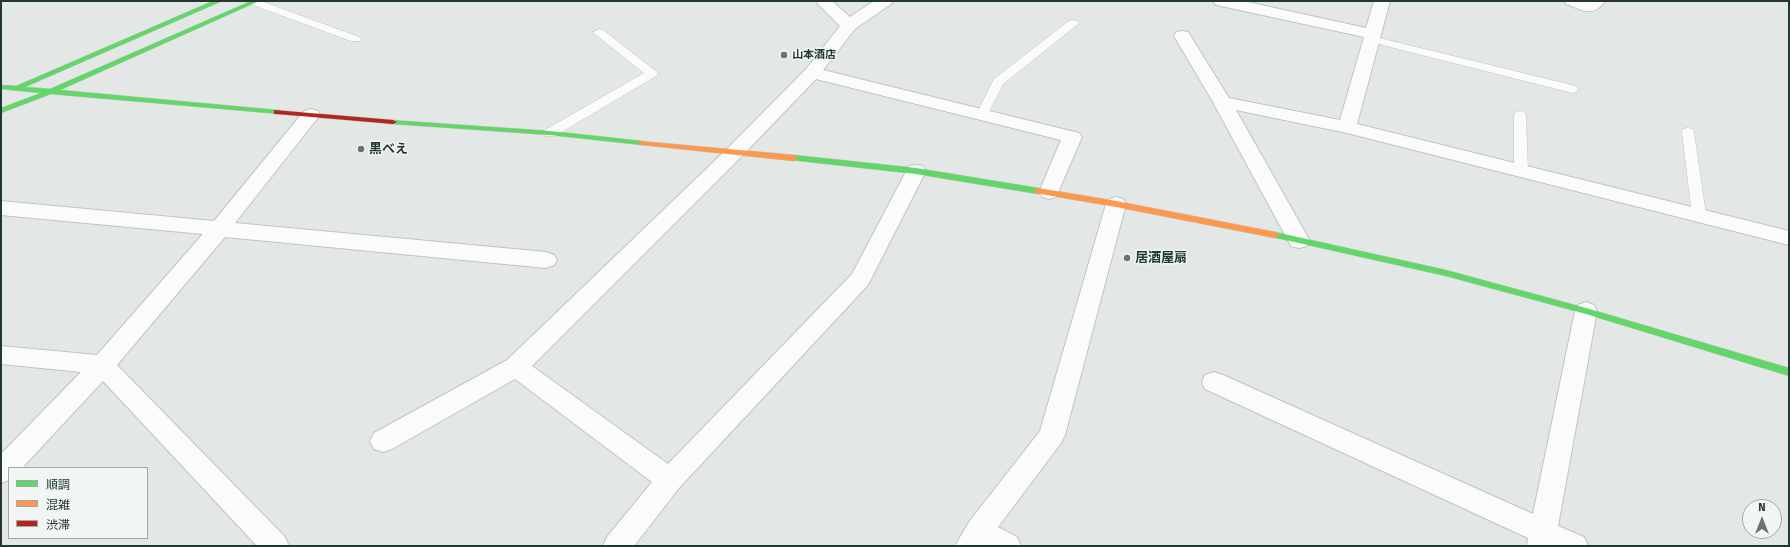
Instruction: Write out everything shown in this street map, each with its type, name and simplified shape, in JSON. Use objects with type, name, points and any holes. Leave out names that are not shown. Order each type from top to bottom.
[{"type":"street","points":[[1,93],[219,1]]},
{"type":"street","points":[[823,1],[850,25]]},
{"type":"street","points":[[383,441],[516,367],[734,153],[812,73],[850,25],[885,1]]},
{"type":"street","points":[[1221,1],[1372,36]]},
{"type":"street","points":[[1347,127],[1382,1]]},
{"type":"street","points":[[1572,1],[1591,7],[1597,1]]},
{"type":"street","points":[[1,111],[52,91],[255,2]]},
{"type":"street","points":[[1182,36],[1222,102],[1299,241]]},
{"type":"street","points":[[812,73],[1072,137],[1049,192]]},
{"type":"street","points":[[1,87],[440,126],[550,133],[916,171],[1049,192],[1254,230],[1446,273],[1586,311],[1789,372]]},
{"type":"street","points":[[1222,102],[1347,127],[1789,238]]},
{"type":"street","points":[[1,472],[104,365],[220,228],[311,115]]},
{"type":"street","points":[[617,546],[670,480],[860,279],[916,171]]},
{"type":"street","points":[[1007,546],[974,538],[1052,435],[1116,204]]},
{"type":"street","points":[[1,208],[546,260]]},
{"type":"street","points":[[1542,539],[1586,311]]},
{"type":"street","points":[[1,355],[104,365],[275,546]]},
{"type":"street","points":[[516,367],[670,480]]},
{"type":"street","points":[[1214,382],[1542,539],[1574,546]]},
{"type":"lane","points":[[255,2],[355,39]]},
{"type":"lane","points":[[982,115],[998,82],[1073,23]]},
{"type":"lane","points":[[550,133],[652,73],[599,32]]},
{"type":"lane","points":[[1372,36],[1572,89]]},
{"type":"lane","points":[[1520,116],[1521,171]]},
{"type":"lane","points":[[1688,132],[1699,215]]},
{"type":"traffic: fast","points":[[19,87],[219,1]]},
{"type":"traffic: fast","points":[[1,111],[52,91],[256,1]]},
{"type":"traffic: fast","points":[[1,87],[277,112]]},
{"type":"traffic: fast","points":[[393,122],[550,133],[642,143]]},
{"type":"traffic: fast","points":[[794,158],[916,171],[1038,191]]},
{"type":"traffic: fast","points":[[1275,235],[1446,273],[1586,311],[1789,372]]},
{"type":"traffic: slow","points":[[642,143],[794,158]]},
{"type":"traffic: slow","points":[[1038,191],[1116,204],[1275,235]]},
{"type":"traffic: jam","points":[[277,112],[393,122]]},
{"type":"place","name":"山本酒店","points":[[784,55]]},
{"type":"place","name":"黒べえ","points":[[361,149]]},
{"type":"place","name":"居酒屋扇","points":[[1127,258]]}]
